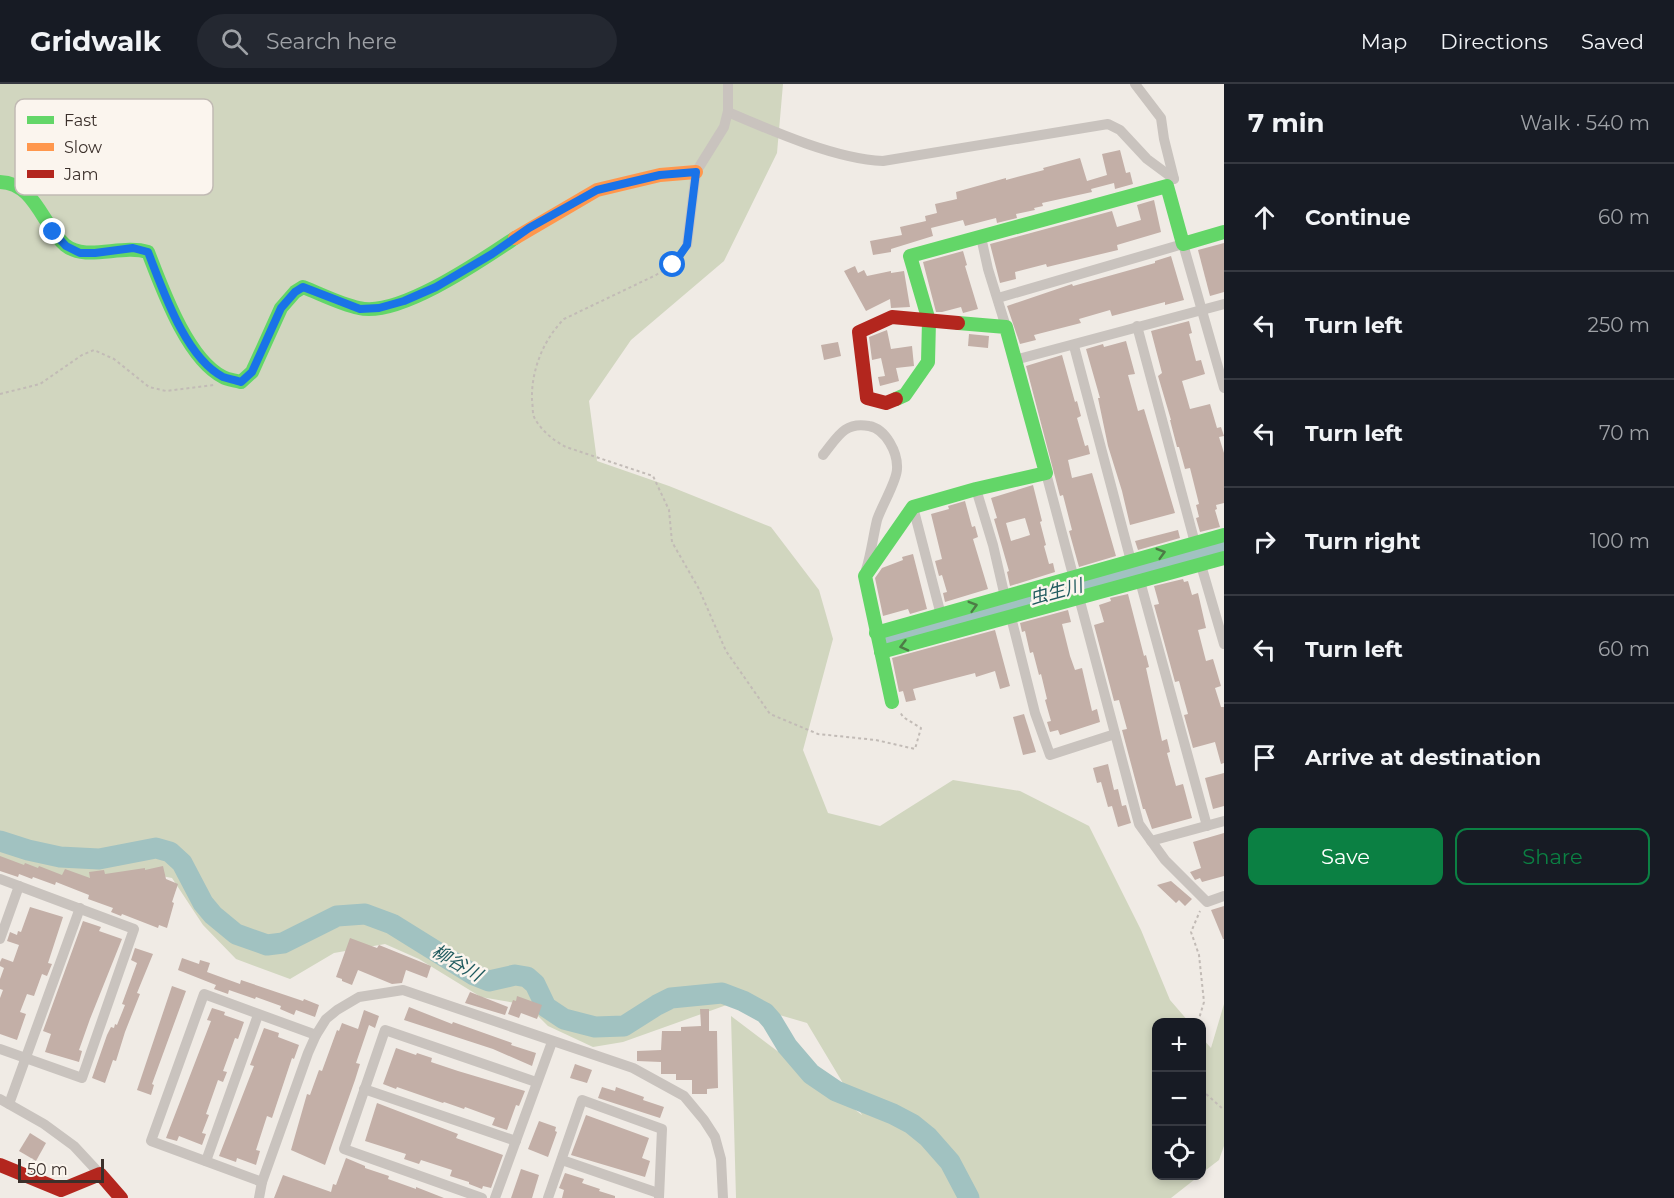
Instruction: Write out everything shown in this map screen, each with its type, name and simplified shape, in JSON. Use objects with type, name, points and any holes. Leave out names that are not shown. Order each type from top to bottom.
[{"type":"street","points":[[687,245],[696,172],[724,127],[728,112],[728,84]]},
{"type":"street","points":[[728,112],[791,138],[855,159],[883,161],[1108,124],[1120,130],[1147,159],[1174,179],[1161,118],[1135,84]]},
{"type":"street","points":[[28,195],[53,232],[66,246],[80,253],[133,248],[148,252],[174,317],[183,333],[206,363],[224,377],[241,382],[252,372],[281,308],[295,292],[303,287],[360,309],[379,308],[404,301],[454,276],[492,254],[529,228],[597,190],[660,175],[696,172]]},
{"type":"street","points":[[0,182],[8,180],[15,184]]},
{"type":"street","points":[[1006,327],[929,321],[892,317],[859,332],[867,398],[886,403],[905,395],[928,362],[929,321],[910,256],[1167,186],[1224,388]]},
{"type":"street","points":[[998,298],[1224,232]]},
{"type":"street","points":[[981,237],[988,269],[1047,474],[1139,824],[1165,860],[1208,902],[1224,896]]},
{"type":"street","points":[[1016,360],[1224,304]]},
{"type":"street","points":[[1137,326],[1195,543]]},
{"type":"street","points":[[1074,345],[1131,561]]},
{"type":"street","points":[[823,455],[843,429],[859,424],[876,427],[886,435],[892,448],[897,469],[877,520],[873,548],[865,576],[892,702]]},
{"type":"street","points":[[865,576],[913,507],[976,489],[1047,474]]},
{"type":"street","points":[[976,489],[1005,597]]},
{"type":"street","points":[[913,507],[942,615]]},
{"type":"street","points":[[876,633],[1224,535]]},
{"type":"street","points":[[881,652],[1224,558]]},
{"type":"street","points":[[1201,565],[1224,644]]},
{"type":"street","points":[[1140,581],[1207,826]]},
{"type":"street","points":[[1011,617],[1035,713],[1050,755],[1115,734]]},
{"type":"street","points":[[1151,841],[1224,821]]},
{"type":"street","points":[[0,879],[134,929],[82,1078],[0,1048]]},
{"type":"street","points":[[0,939],[19,886]]},
{"type":"street","points":[[80,908],[26,1058],[5,1102],[44,1124],[74,1146],[122,1198]]},
{"type":"street","points":[[259,1198],[262,1182],[316,1035],[326,1019],[359,997],[383,991],[403,990],[633,1068],[684,1096],[715,1137],[721,1159],[723,1198]]},
{"type":"street","points":[[262,1182],[151,1141],[204,994],[316,1035]]},
{"type":"street","points":[[206,1161],[258,1015]]},
{"type":"street","points":[[482,1198],[344,1149],[385,1030],[536,1082]]},
{"type":"street","points":[[495,1198],[552,1042]]},
{"type":"street","points":[[364,1089],[516,1141]]},
{"type":"street","points":[[548,1198],[582,1101],[662,1129],[659,1196],[562,1160]]},
{"type":"street","points":[[0,1165],[21,1176],[61,1190],[100,1174]]},
{"type":"path","points":[[687,245],[673,265],[564,319],[556,326],[542,351],[532,384],[533,417],[554,440],[566,447],[653,476],[669,510],[672,542],[699,589],[726,651],[770,714],[818,734],[876,741],[915,749],[921,728],[903,717],[892,702]]},
{"type":"path","points":[[0,394],[40,384],[82,355],[94,350],[114,360],[149,387],[166,391],[210,386],[234,380]]},
{"type":"path","points":[[1199,1018],[1204,1002],[1199,955],[1191,932],[1201,907],[1208,902]]},
{"type":"path","points":[[1206,1094],[1224,1110]]},
{"type":"green space","points":[[0,84],[783,84],[777,153],[724,261],[631,340],[589,401],[597,461],[669,486],[771,527],[819,590],[833,639],[803,750],[828,813],[880,826],[953,780],[1020,791],[1089,826],[1141,930],[1170,1000],[1186,1018],[1152,1018],[1152,1180],[1194,1180],[1171,1198],[736,1198],[731,1016],[862,1115],[807,1023],[735,1002],[623,1042],[593,1047],[548,1026],[527,1005],[481,997],[419,959],[385,944],[334,953],[290,979],[236,959],[203,925],[172,878],[146,873],[74,882],[0,864]]},
{"type":"green space","points":[[1224,1004],[1224,1146],[1219,1160],[1206,1170],[1206,1042],[1211,1048]]},
{"type":"building","points":[[1120,150],[1126,173],[1130,172],[1133,184],[1115,189],[1114,183],[1091,189],[1092,192],[1042,203],[1043,206],[1034,208],[1035,210],[1016,214],[1017,218],[997,223],[996,218],[965,226],[963,220],[931,228],[933,236],[891,249],[891,252],[873,255],[870,241],[902,235],[900,227],[926,221],[925,216],[937,213],[935,204],[957,199],[956,192],[1044,170],[1043,168],[1080,158],[1087,181],[1107,175],[1102,154]]},
{"type":"building","points":[[1154,200],[1161,232],[1117,245],[1118,250],[1015,272],[1016,279],[1000,283],[990,244],[1112,211],[1117,227],[1141,220],[1137,205]]},
{"type":"building","points":[[1224,243],[1224,292],[1210,296],[1198,250]]},
{"type":"building","points":[[963,251],[967,265],[965,266],[978,309],[963,313],[961,307],[936,312],[923,262]]},
{"type":"building","points":[[1171,256],[1184,300],[1165,305],[1165,302],[1112,316],[1110,310],[1079,319],[1081,323],[1034,335],[1036,340],[1020,344],[1007,306],[1072,284],[1073,286],[1155,263],[1155,261]]},
{"type":"building","points":[[855,266],[858,273],[864,270],[867,276],[904,271],[910,307],[891,308],[890,299],[866,311],[844,271]]},
{"type":"building","points":[[1189,321],[1192,333],[1189,334],[1196,361],[1201,360],[1205,374],[1182,381],[1190,409],[1210,404],[1217,428],[1221,427],[1224,436],[1219,437],[1224,453],[1224,503],[1216,505],[1215,510],[1220,527],[1200,532],[1196,518],[1199,517],[1196,505],[1199,504],[1190,468],[1185,469],[1179,447],[1177,447],[1158,376],[1162,373],[1151,331]]},
{"type":"building","points":[[887,330],[891,349],[912,346],[914,366],[896,368],[899,381],[880,386],[878,377],[885,376],[881,358],[872,360],[869,337]]},
{"type":"building","points":[[969,334],[989,336],[988,348],[968,346]]},
{"type":"building","points":[[1126,341],[1135,374],[1128,375],[1138,411],[1144,409],[1175,513],[1130,525],[1108,446],[1098,398],[1100,398],[1086,349]]},
{"type":"building","points":[[838,342],[841,356],[824,360],[821,345]]},
{"type":"building","points":[[1062,355],[1081,416],[1077,418],[1085,446],[1088,445],[1090,454],[1068,460],[1072,478],[1092,473],[1116,556],[1079,567],[1069,531],[1072,530],[1063,495],[1060,496],[1026,366]]},
{"type":"building","points":[[1033,485],[1042,521],[1040,522],[1046,545],[1044,546],[1049,564],[1053,563],[1055,572],[1010,586],[1007,572],[1009,571],[994,519],[997,518],[991,498]],"holes":[[[1025,518],[1030,535],[1011,541],[1006,523]]]},
{"type":"building","points":[[965,501],[972,527],[975,526],[978,537],[973,539],[988,589],[945,602],[943,593],[947,592],[935,561],[942,559],[931,514]]},
{"type":"building","points":[[1178,530],[1180,538],[1138,550],[1135,541]]},
{"type":"building","points":[[913,554],[927,609],[910,614],[908,609],[883,616],[875,578],[882,568]]},
{"type":"building","points":[[1183,579],[1184,582],[1188,581],[1192,595],[1198,593],[1206,628],[1198,630],[1206,661],[1213,659],[1221,686],[1215,688],[1221,707],[1224,707],[1224,763],[1221,764],[1215,742],[1193,748],[1184,715],[1188,714],[1179,681],[1175,682],[1154,605],[1159,604],[1154,586]]},
{"type":"building","points":[[1128,594],[1149,667],[1146,668],[1162,741],[1167,739],[1170,752],[1167,753],[1176,786],[1183,784],[1192,818],[1152,829],[1145,809],[1143,809],[1122,730],[1127,729],[1119,700],[1114,701],[1094,625],[1104,622],[1099,605],[1111,601],[1110,598]]},
{"type":"building","points":[[1068,610],[1071,622],[1062,624],[1070,656],[1075,670],[1082,668],[1092,711],[1097,709],[1100,722],[1060,735],[1058,730],[1050,732],[1047,722],[1051,721],[1041,674],[1039,675],[1033,652],[1030,653],[1025,631],[1022,632],[1020,623]]},
{"type":"building","points":[[995,630],[1010,686],[1000,689],[995,671],[976,677],[975,673],[913,689],[916,700],[906,702],[903,691],[899,692],[892,658]]},
{"type":"building","points":[[1024,714],[1036,752],[1023,755],[1013,717]]},
{"type":"building","points":[[1108,764],[1114,790],[1118,789],[1122,806],[1126,805],[1131,823],[1118,827],[1112,806],[1108,807],[1101,782],[1097,783],[1093,768]]},
{"type":"building","points":[[1224,773],[1224,806],[1213,809],[1205,778]]},
{"type":"building","points":[[1224,833],[1224,876],[1202,882],[1200,878],[1195,880],[1190,872],[1201,868],[1193,842]]},
{"type":"building","points":[[0,856],[24,865],[25,863],[38,868],[39,866],[62,875],[65,869],[90,878],[89,872],[104,870],[105,874],[163,866],[166,879],[178,884],[167,928],[159,925],[158,928],[111,912],[113,908],[88,899],[89,895],[56,882],[55,885],[33,877],[32,879],[19,874],[18,877],[0,871]]},
{"type":"building","points":[[1171,881],[1192,899],[1185,906],[1179,900],[1176,903],[1157,885]]},
{"type":"building","points":[[1224,906],[1224,939],[1223,939],[1211,910]]},
{"type":"building","points":[[30,907],[63,917],[48,963],[52,964],[47,976],[42,974],[34,996],[27,994],[20,1012],[26,1014],[17,1040],[0,1034],[0,998],[3,990],[0,989],[0,979],[4,968],[0,966],[0,962],[2,958],[13,962],[19,945],[7,941],[10,932],[17,935],[18,931],[21,932]]},
{"type":"building","points":[[83,921],[101,927],[99,931],[122,939],[79,1050],[82,1051],[79,1062],[45,1052],[51,1034],[43,1031]]},
{"type":"building","points":[[350,938],[377,948],[379,945],[431,966],[427,978],[406,970],[402,983],[392,984],[358,970],[352,985],[342,981],[336,977]]},
{"type":"building","points":[[135,948],[153,954],[137,993],[140,994],[116,1061],[113,1060],[105,1083],[92,1078],[107,1035],[111,1027],[114,1028],[115,1024],[117,1025],[125,1005],[122,1004],[137,963],[131,960]]},
{"type":"building","points":[[182,958],[199,964],[200,960],[210,963],[207,972],[240,984],[241,980],[319,1005],[315,1017],[296,1010],[294,1015],[280,1009],[281,1006],[256,997],[255,999],[229,990],[228,994],[214,989],[216,985],[178,970]]},
{"type":"building","points":[[172,986],[186,991],[152,1084],[154,1085],[151,1095],[137,1090]]},
{"type":"building","points":[[470,992],[508,1007],[505,1015],[465,1003]]},
{"type":"building","points":[[517,996],[542,1005],[537,1019],[521,1013],[519,1018],[508,1014]]},
{"type":"building","points":[[409,1007],[536,1053],[532,1066],[493,1049],[404,1020]]},
{"type":"building","points":[[212,1008],[244,1022],[238,1039],[235,1038],[223,1071],[227,1072],[223,1082],[218,1080],[206,1114],[209,1115],[202,1133],[206,1134],[202,1145],[179,1136],[177,1141],[166,1138],[211,1021],[207,1020]]},
{"type":"building","points":[[700,1009],[709,1009],[709,1031],[717,1031],[718,1088],[707,1089],[707,1094],[692,1094],[692,1080],[676,1080],[676,1074],[661,1074],[661,1062],[637,1061],[637,1051],[661,1050],[662,1031],[681,1031],[681,1027],[701,1026]]},
{"type":"building","points":[[364,1010],[379,1016],[375,1028],[369,1025],[356,1063],[360,1064],[355,1080],[325,1165],[291,1150],[307,1094],[310,1095],[319,1070],[322,1071],[337,1030],[339,1031],[342,1023],[358,1029]]},
{"type":"building","points":[[264,1028],[279,1033],[278,1037],[299,1045],[294,1059],[292,1058],[272,1118],[267,1116],[256,1150],[260,1151],[256,1165],[237,1158],[236,1162],[219,1156],[254,1066],[250,1065]]},
{"type":"building","points":[[396,1048],[432,1058],[431,1062],[458,1071],[525,1091],[519,1106],[516,1105],[507,1130],[492,1125],[495,1118],[465,1107],[464,1109],[383,1084]]},
{"type":"building","points":[[575,1064],[592,1070],[587,1083],[570,1078]]},
{"type":"building","points":[[602,1087],[615,1091],[616,1087],[664,1107],[660,1118],[598,1098]]},
{"type":"building","points":[[377,1103],[458,1134],[456,1138],[503,1155],[491,1188],[483,1186],[482,1189],[450,1176],[452,1170],[421,1160],[419,1164],[404,1159],[406,1154],[365,1141]]},
{"type":"building","points":[[586,1115],[649,1138],[642,1158],[650,1161],[645,1177],[571,1155]]},
{"type":"building","points":[[539,1121],[556,1127],[557,1132],[548,1157],[528,1149]]},
{"type":"building","points":[[30,1133],[46,1143],[36,1161],[19,1151]]},
{"type":"building","points":[[346,1158],[365,1168],[389,1176],[388,1179],[444,1198],[274,1198],[283,1175],[331,1192]]},
{"type":"building","points":[[521,1169],[539,1175],[532,1198],[511,1198]]},
{"type":"building","points":[[565,1173],[584,1179],[582,1183],[600,1189],[599,1191],[615,1196],[615,1198],[562,1198],[564,1190],[559,1188]]},
{"type":"waterway","name":"虫生川","points":[[888,638],[1224,547]]},
{"type":"waterway","name":"柳谷川","points":[[0,841],[60,857],[99,859],[156,848],[170,852],[182,863],[203,903],[213,915],[236,934],[267,945],[283,943],[337,916],[365,914],[392,924],[474,975],[489,981],[515,975],[527,977],[535,984],[546,1007],[564,1019],[595,1027],[624,1026],[671,998],[722,993],[765,1013],[787,1046],[811,1074],[836,1091],[912,1124],[928,1137],[950,1162],[969,1198]]},
{"type":"traffic: fast","points":[[0,182],[15,186]]},
{"type":"traffic: fast","points":[[896,399],[905,395],[928,362],[929,321],[910,256],[1167,186],[1183,244],[1224,232]]},
{"type":"traffic: fast","points":[[28,195],[57,237],[73,250],[93,253],[127,250],[148,252],[177,321],[198,355],[210,368],[223,377],[241,382],[252,372],[281,308],[295,292],[303,287],[359,308],[376,309],[417,296],[439,285],[515,238]]},
{"type":"traffic: fast","points":[[892,702],[865,576],[913,507],[976,489],[1046,473],[1006,327],[958,323]]},
{"type":"traffic: fast","points":[[876,633],[1224,535]]},
{"type":"traffic: fast","points":[[881,652],[1224,558]]},
{"type":"traffic: slow","points":[[515,238],[597,190],[660,175],[696,172]]},
{"type":"traffic: jam","points":[[896,399],[886,403],[867,398],[859,332],[892,317],[958,323]]},
{"type":"traffic: jam","points":[[0,1165],[61,1190],[100,1174],[121,1198]]},
{"type":"route","points":[[53,232],[66,246],[80,253],[133,248],[148,252],[174,317],[183,333],[206,363],[224,377],[241,382],[252,372],[281,308],[295,292],[303,287],[360,309],[379,308],[404,301],[436,287],[492,254],[529,228],[597,190],[660,175],[696,172],[687,245],[673,265]]}]
